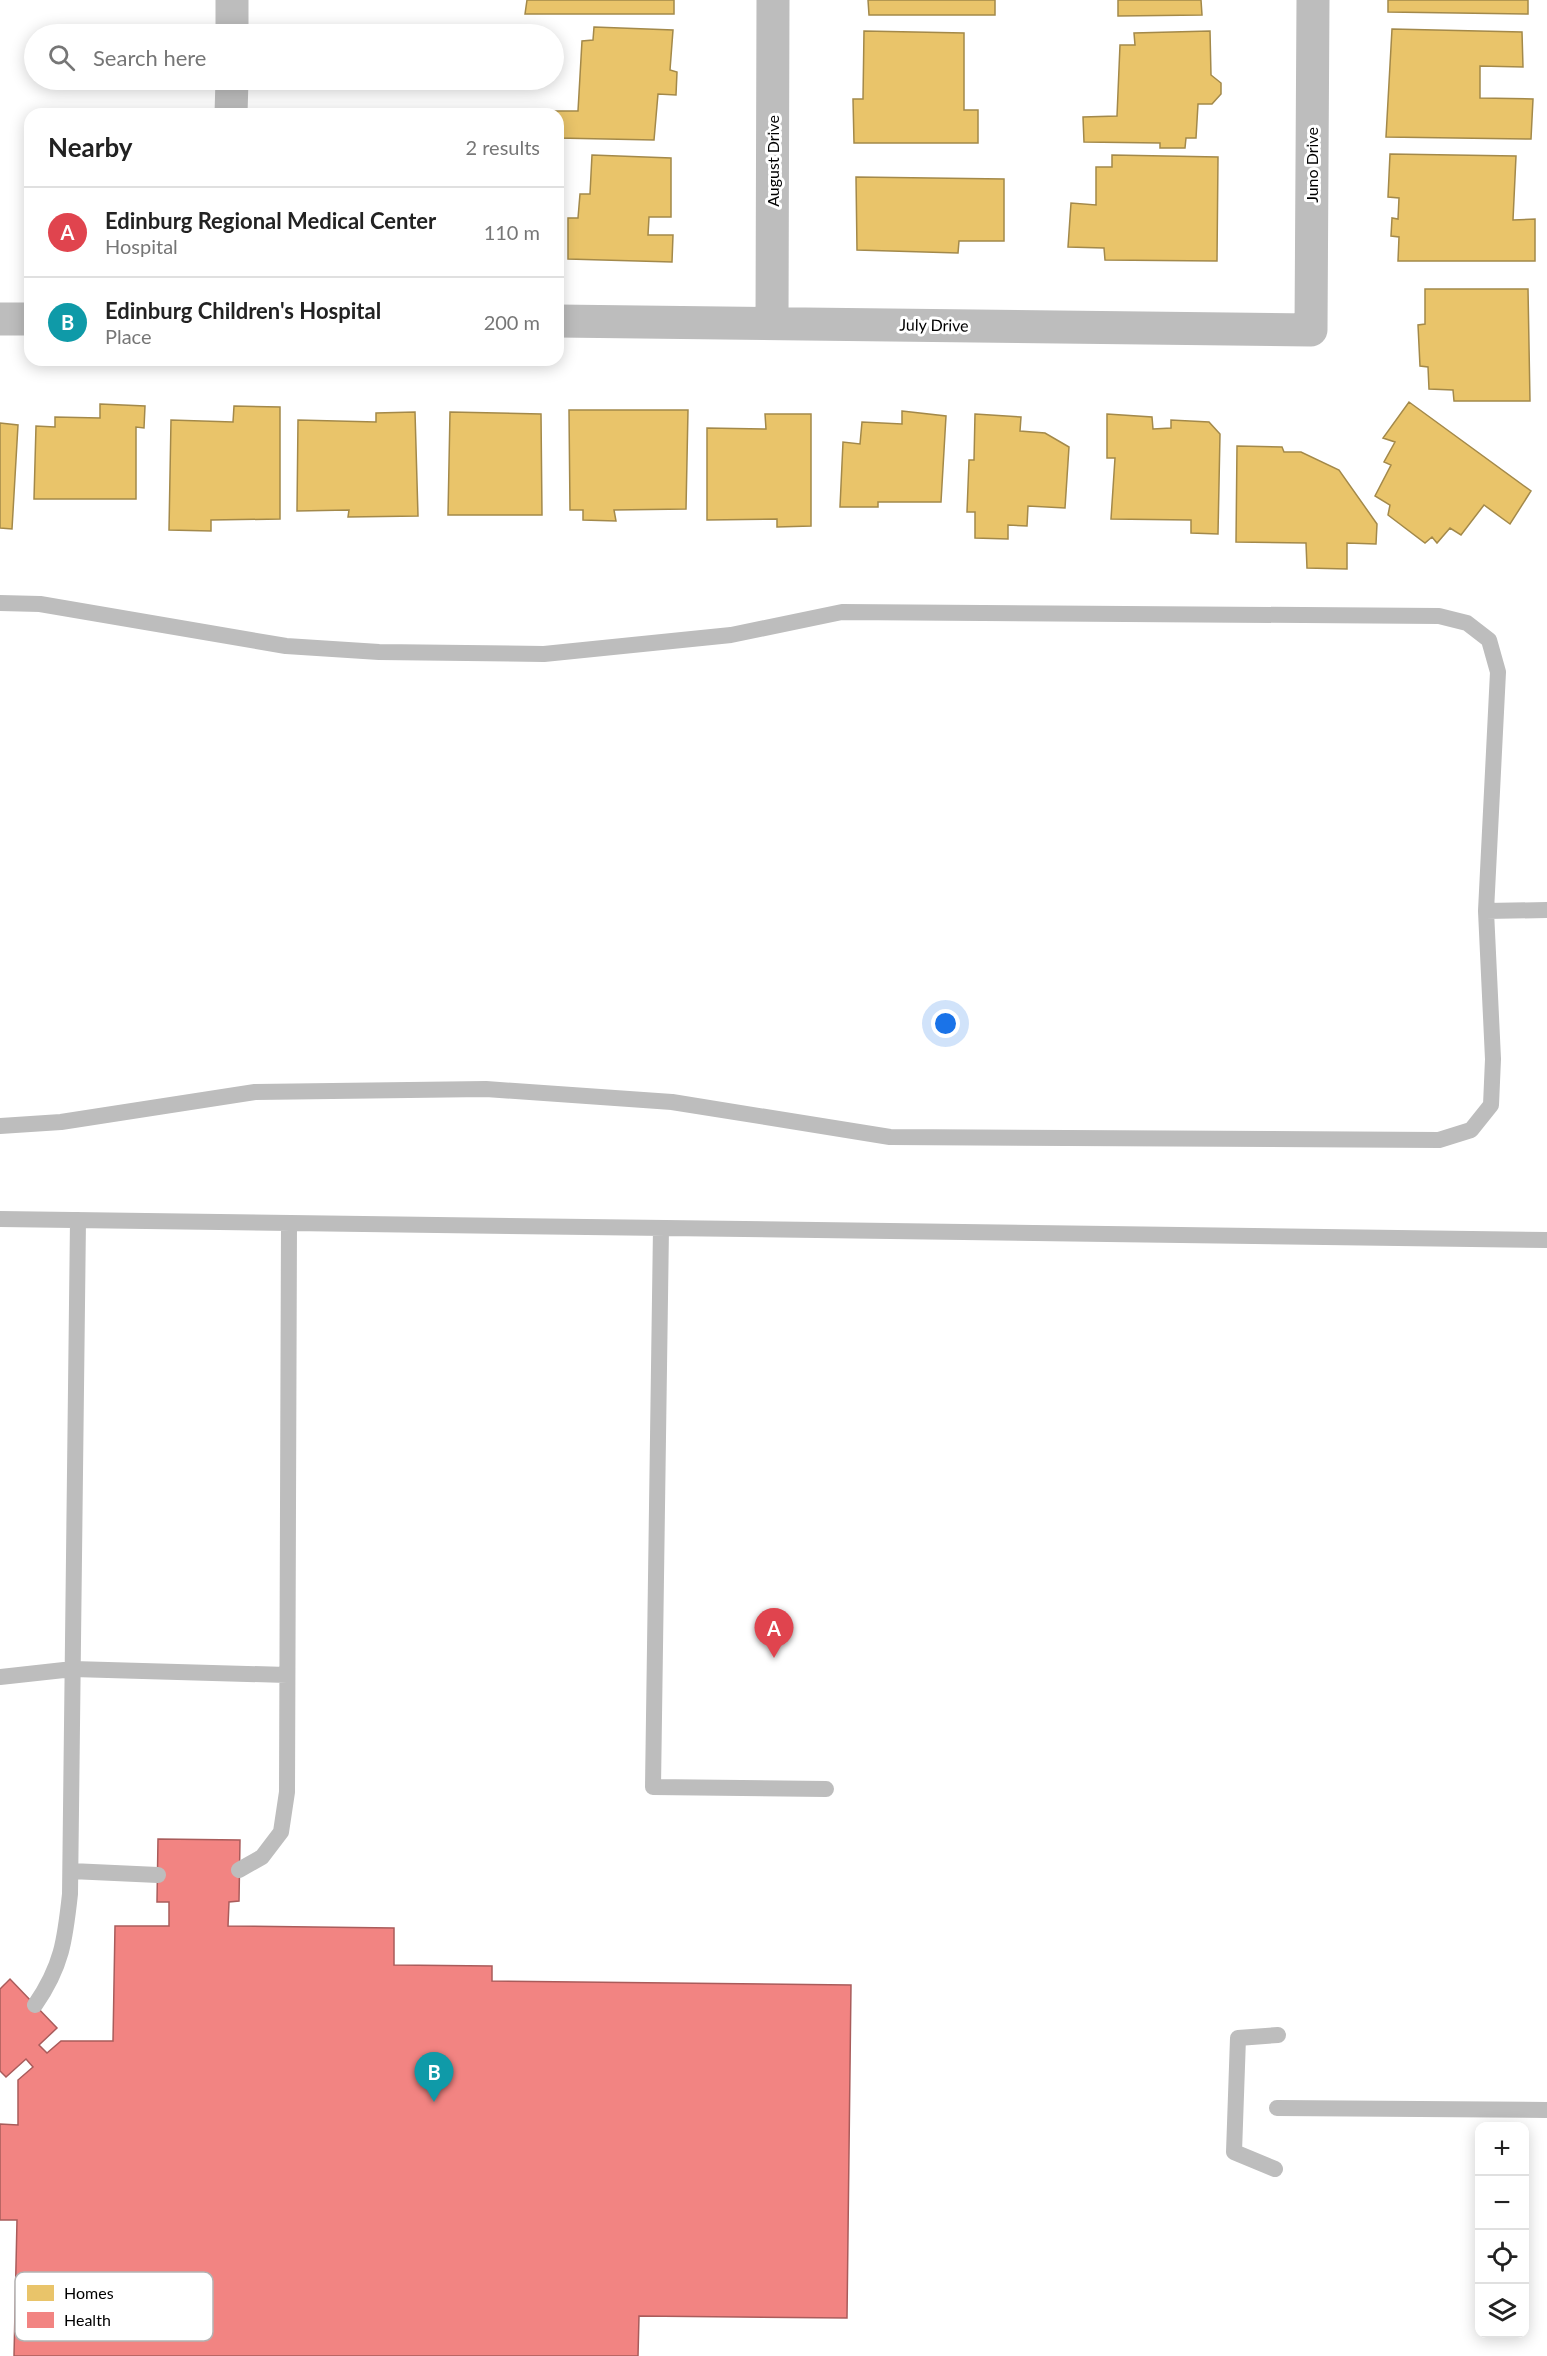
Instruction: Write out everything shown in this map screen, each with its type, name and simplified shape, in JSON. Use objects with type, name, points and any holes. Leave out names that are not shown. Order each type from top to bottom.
[{"type":"street","points":[[232,0],[232,24]]},
{"type":"street","name":"August Drive","points":[[772,323],[773,0]]},
{"type":"street","name":"Juno Drive","points":[[1311,330],[1313,0]]},
{"type":"street","points":[[231,108],[232,90]]},
{"type":"street","points":[[0,319],[24,319]]},
{"type":"street","name":"July Drive","points":[[564,321],[1311,330]]},
{"type":"lane","points":[[0,603],[40,604],[286,646],[379,652],[508,654],[544,654],[731,634],[842,612],[1439,616],[1467,623],[1488,640],[1498,672],[1486,911],[1493,1059],[1491,1105],[1471,1130],[1439,1140],[890,1137],[672,1102],[486,1089],[255,1092],[61,1122],[0,1126]]},
{"type":"lane","points":[[1486,911],[1547,910]]},
{"type":"lane","points":[[0,1219],[1547,1240]]},
{"type":"lane","points":[[35,2005],[48,1986],[65,1944],[71,1871],[78,1220]]},
{"type":"lane","points":[[239,1870],[262,1857],[281,1832],[287,1792],[289,1223]]},
{"type":"lane","points":[[661,1228],[653,1787],[826,1789]]},
{"type":"lane","points":[[0,1677],[73,1669],[287,1675]]},
{"type":"lane","points":[[71,1871],[158,1875]]},
{"type":"lane","points":[[1275,2169],[1234,2152],[1238,2038],[1278,2035]]},
{"type":"lane","points":[[1277,2108],[1547,2110]]},
{"type":"building: Homes","points":[[527,0],[674,0],[674,14],[525,14]]},
{"type":"building: Homes","points":[[868,0],[995,0],[995,15],[869,15]]},
{"type":"building: Homes","points":[[1118,0],[1201,0],[1202,15],[1118,16]]},
{"type":"building: Homes","points":[[1388,0],[1528,0],[1528,14],[1388,12]]},
{"type":"building: Homes","points":[[594,27],[673,30],[670,70],[677,72],[676,95],[658,94],[654,140],[564,138],[564,111],[578,111],[582,41],[593,40]]},
{"type":"building: Homes","points":[[1392,29],[1522,32],[1523,67],[1480,66],[1480,98],[1533,99],[1531,139],[1386,137]]},
{"type":"building: Homes","points":[[864,31],[964,33],[964,110],[978,110],[978,143],[854,143],[853,99],[863,99]]},
{"type":"building: Homes","points":[[1210,31],[1211,75],[1221,83],[1221,94],[1212,104],[1198,104],[1196,138],[1186,138],[1185,148],[1160,148],[1160,143],[1084,142],[1083,117],[1117,116],[1120,45],[1135,45],[1134,33]]},
{"type":"building: Homes","points":[[1390,154],[1516,156],[1513,220],[1535,219],[1535,261],[1398,261],[1399,237],[1391,236],[1392,218],[1398,219],[1399,198],[1388,197]]},
{"type":"building: Homes","points":[[592,155],[671,158],[671,217],[649,217],[648,235],[673,235],[672,262],[568,259],[568,218],[578,218],[580,194],[590,194]]},
{"type":"building: Homes","points":[[1112,155],[1218,157],[1217,261],[1105,260],[1104,248],[1068,247],[1071,203],[1096,205],[1096,167],[1112,167]]},
{"type":"building: Homes","points":[[856,177],[1004,179],[1004,241],[959,241],[958,253],[857,250]]},
{"type":"building: Homes","points":[[1425,289],[1528,289],[1530,401],[1454,401],[1453,390],[1429,389],[1428,367],[1420,366],[1418,325],[1425,324]]},
{"type":"building: Homes","points":[[1409,402],[1531,491],[1510,524],[1484,505],[1461,535],[1450,528],[1437,543],[1432,537],[1425,543],[1388,515],[1390,505],[1375,496],[1391,465],[1384,462],[1395,442],[1383,438]]},
{"type":"building: Homes","points":[[100,404],[145,406],[144,428],[136,427],[136,499],[34,499],[36,426],[55,427],[55,417],[100,418]]},
{"type":"building: Homes","points":[[234,406],[280,407],[280,519],[211,520],[211,531],[169,530],[171,420],[233,422]]},
{"type":"building: Homes","points":[[569,410],[688,410],[686,509],[614,510],[616,521],[583,520],[583,510],[570,510]]},
{"type":"building: Homes","points":[[902,411],[946,416],[941,502],[878,502],[878,507],[840,507],[843,442],[860,444],[862,422],[902,424]]},
{"type":"building: Homes","points":[[415,412],[418,516],[348,517],[349,510],[297,511],[298,420],[376,422],[376,413]]},
{"type":"building: Homes","points":[[450,412],[541,414],[542,515],[448,515]]},
{"type":"building: Homes","points":[[765,414],[811,414],[811,526],[777,527],[777,519],[707,520],[707,428],[766,429]]},
{"type":"building: Homes","points":[[975,414],[1021,417],[1020,431],[1045,433],[1069,447],[1065,508],[1028,506],[1027,526],[1008,525],[1008,539],[975,538],[975,512],[967,512],[969,460],[974,460]]},
{"type":"building: Homes","points":[[1107,414],[1152,417],[1153,429],[1171,428],[1171,420],[1209,422],[1220,434],[1218,534],[1191,533],[1191,520],[1111,519],[1115,458],[1107,458]]},
{"type":"building: Homes","points":[[0,423],[18,425],[12,529],[0,528]]},
{"type":"building: Homes","points":[[1237,446],[1282,447],[1284,452],[1301,452],[1339,470],[1377,524],[1376,544],[1347,543],[1347,569],[1307,568],[1306,543],[1236,542]]},
{"type":"building: Health","points":[[158,1839],[240,1840],[239,1901],[229,1902],[228,1926],[394,1928],[394,1965],[492,1966],[492,1981],[851,1985],[847,2318],[639,2316],[638,2356],[14,2356],[15,2311],[15,2341],[213,2341],[213,2272],[16,2272],[17,2220],[0,2220],[0,2124],[18,2125],[18,2080],[33,2067],[26,2059],[6,2077],[0,2071],[0,1989],[10,1979],[57,2028],[39,2045],[47,2053],[61,2041],[113,2041],[115,1926],[169,1926],[169,1902],[157,1902]]},
{"type":"place","name":"Edinburg Regional Medical Center","points":[[774,1658]]},
{"type":"place","name":"Edinburg Children's Hospital","points":[[434,2102]]}]
